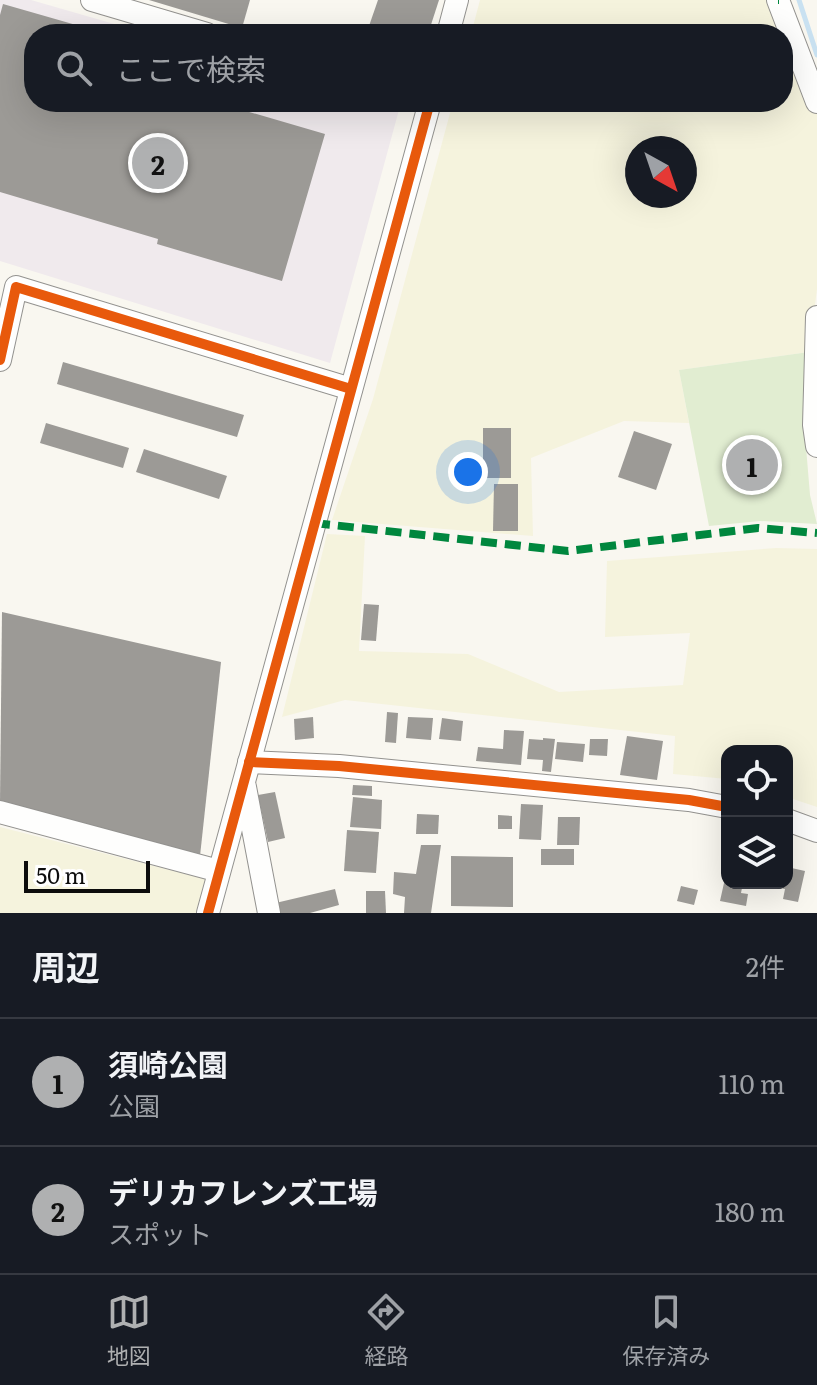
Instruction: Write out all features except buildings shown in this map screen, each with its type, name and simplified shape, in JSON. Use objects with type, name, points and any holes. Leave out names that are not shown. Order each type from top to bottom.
[{"type":"street","points":[[92,0],[173,24]]},
{"type":"street","points":[[451,24],[457,0]]},
{"type":"street","points":[[778,0],[787,24]]},
{"type":"street","points":[[793,39],[817,102]]},
{"type":"street","points":[[208,913],[427,112]]},
{"type":"street","points":[[0,360],[16,287],[351,389]]},
{"type":"street","points":[[817,317],[814,425],[817,446]]},
{"type":"street","points":[[247,772],[339,766],[689,800],[721,806]]},
{"type":"street","points":[[247,772],[269,913]]},
{"type":"street","points":[[0,812],[219,871]]},
{"type":"street","points":[[793,822],[817,831]]},
{"type":"shaded area","points":[[0,0],[31,0],[114,24],[24,24],[24,112],[398,112],[330,363],[0,261]]},
{"type":"shaded area","points":[[480,0],[773,0],[782,24],[474,24]]},
{"type":"shaded area","points":[[793,51],[817,113],[817,289],[809,352],[679,370],[689,423],[624,421],[531,458],[533,536],[332,520],[373,399],[450,112],[793,112]]},
{"type":"shaded area","points":[[327,534],[365,536],[359,651],[468,654],[559,692],[683,685],[690,633],[605,637],[607,561],[776,548],[817,549],[817,807],[793,799],[793,745],[721,745],[721,778],[673,774],[675,736],[345,700],[282,717]]},
{"type":"shaded area","points":[[0,827],[205,879],[196,913],[0,913]]},
{"type":"green space","points":[[809,352],[805,435],[810,495],[817,524],[760,521],[709,526],[679,370]]},
{"type":"waterway","points":[[799,0],[817,55]]},
{"type":"marked path","points":[[314,523],[568,551],[758,528],[817,533]]},
{"type":"cycle path","points":[[208,913],[427,112]]},
{"type":"cycle path","points":[[0,360],[16,287],[351,389]]},
{"type":"cycle path","points":[[249,762],[339,766],[689,800],[721,806]]},
{"type":"place","name":"デリカフレンズ工場","points":[[158,163]]},
{"type":"place","name":"須崎公園","points":[[752,465]]}]
